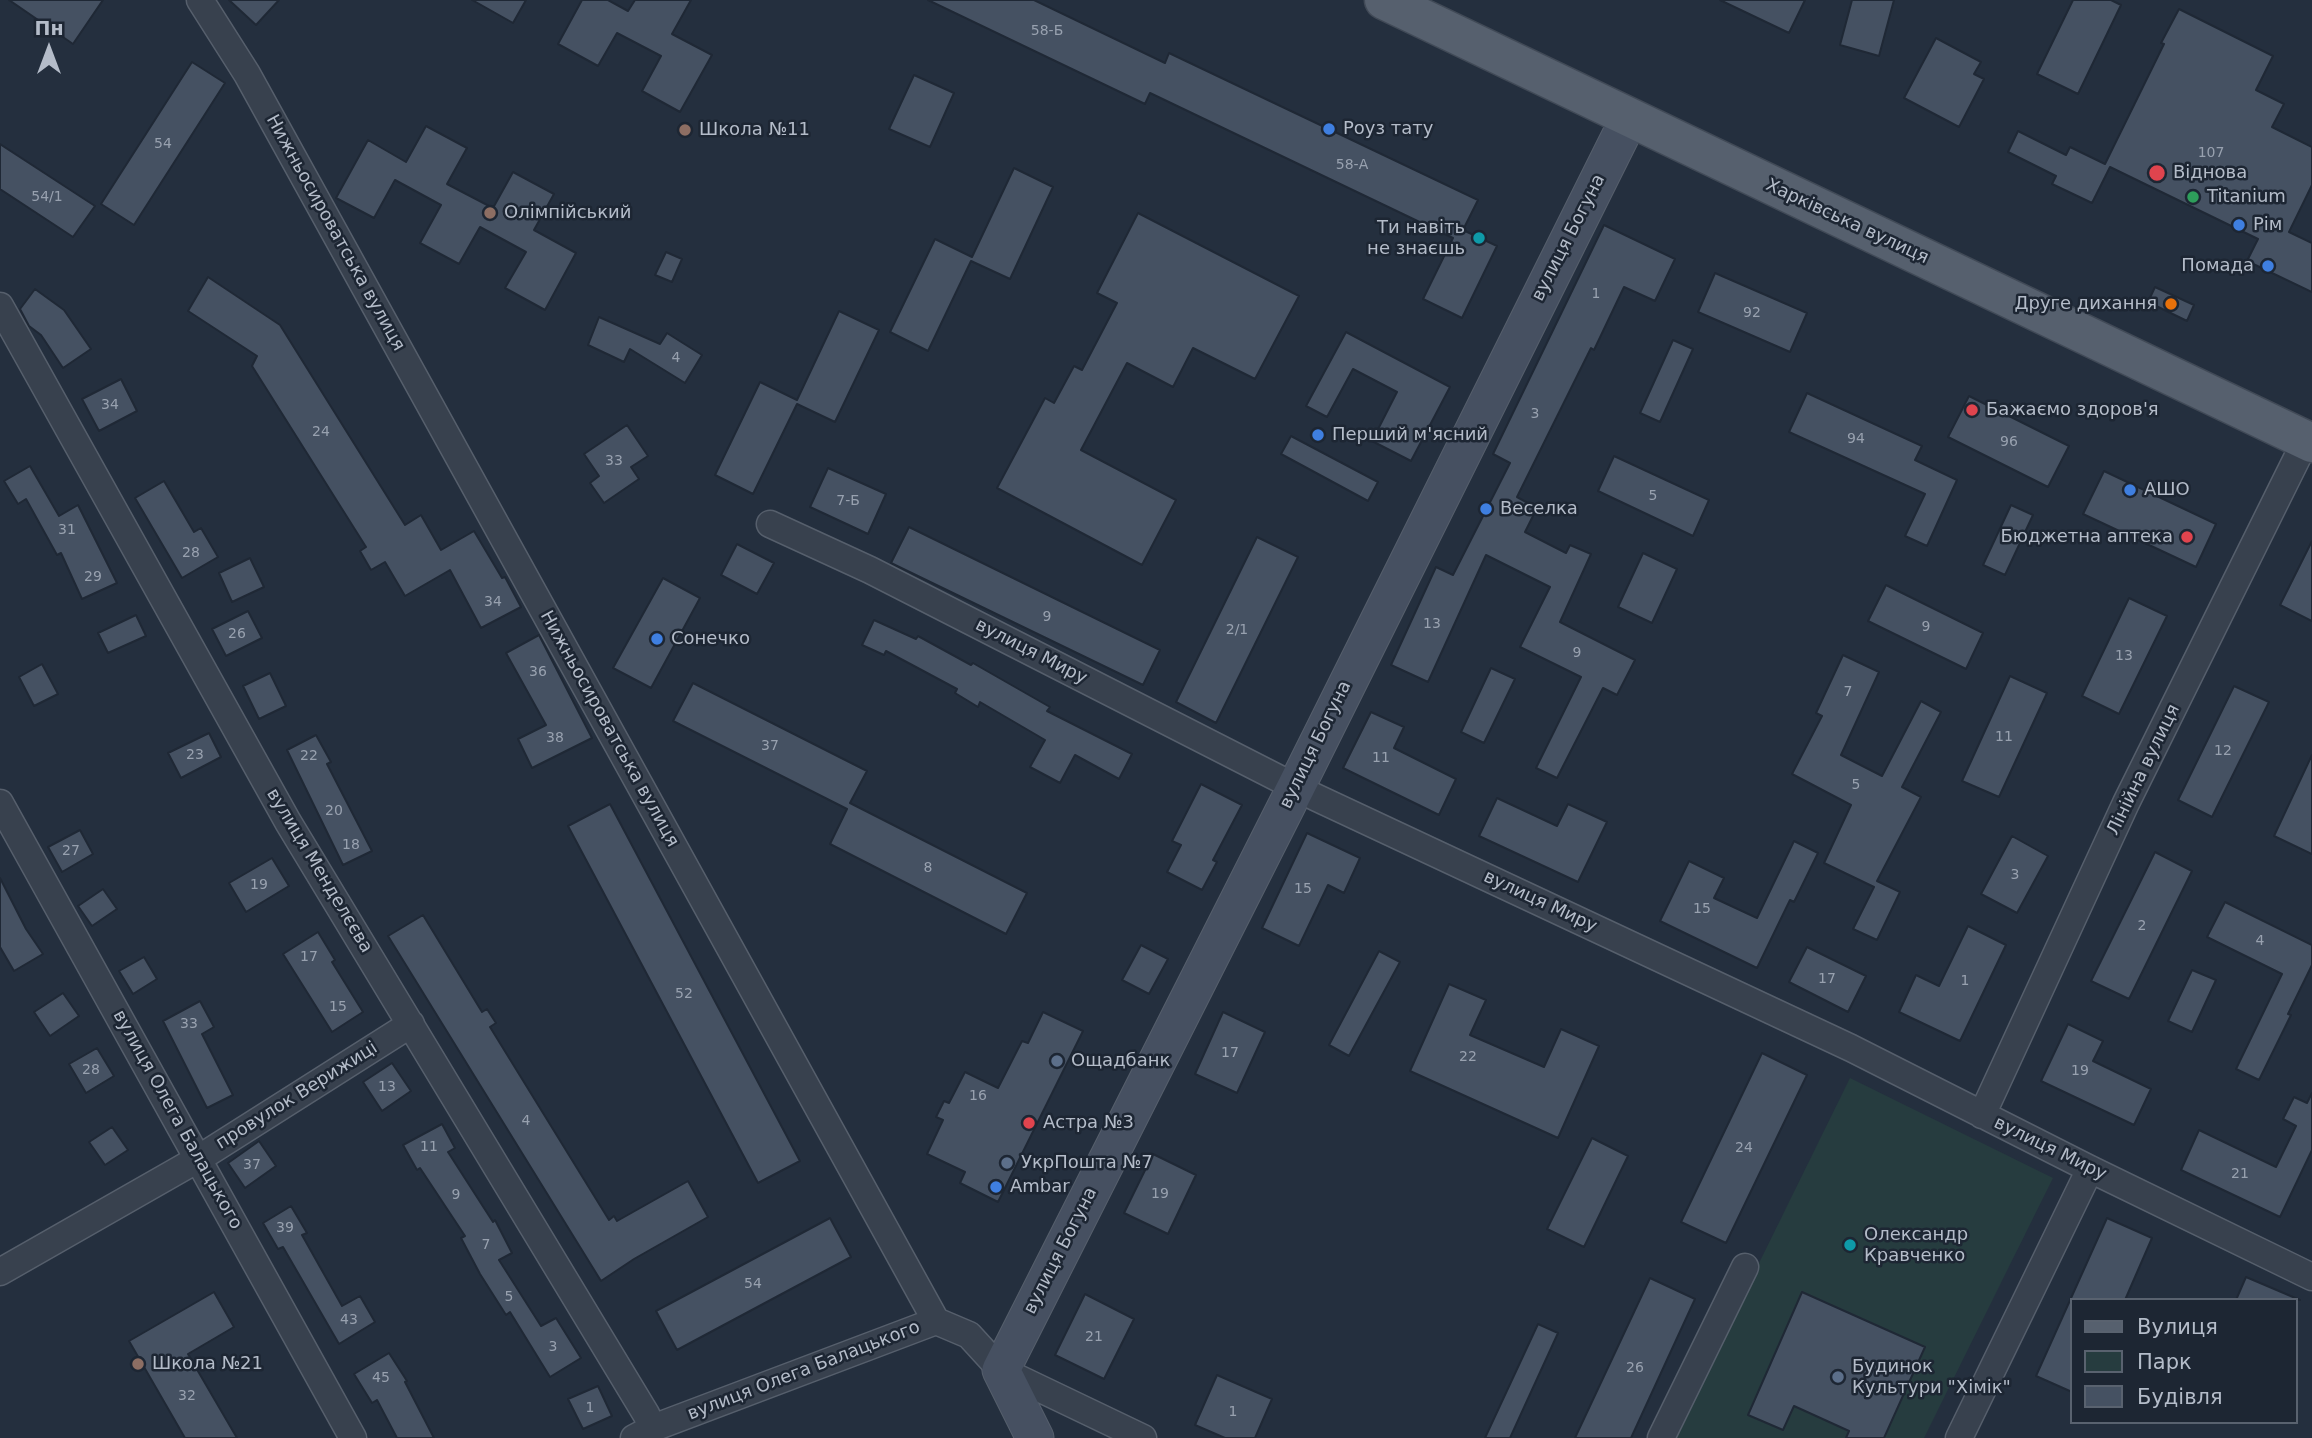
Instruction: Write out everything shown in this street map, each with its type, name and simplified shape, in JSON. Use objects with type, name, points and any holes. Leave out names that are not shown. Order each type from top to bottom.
[{"type":"main road","name":"Харківська вулиця","points":[[1384,0],[1629,119],[2310,437]]},
{"type":"main road","name":"вулиця Богуна","points":[[1001,1370],[1296,788],[1629,119]]},
{"type":"main road","points":[[1001,1370],[1035,1438]]},
{"type":"street","name":"Нижньосироватська вулиця","points":[[200,0],[247,74],[936,1321]]},
{"type":"street","name":"вулиця Менделєєва","points":[[0,306],[288,822],[646,1413],[643,1433]]},
{"type":"street","name":"Лінійна вулиця","points":[[1982,1115],[2126,803],[2310,437]]},
{"type":"street","name":"вулиця Миру","points":[[769,524],[870,570],[1296,788],[1851,1048],[2312,1277]]},
{"type":"street","name":"вулиця Олега Балацького","points":[[0,803],[353,1438]]},
{"type":"street","name":"провулок Верижиці","points":[[0,1272],[198,1158],[411,1024]]},
{"type":"street","points":[[1959,1438],[2090,1169]]},
{"type":"street","points":[[1661,1438],[1745,1267]]},
{"type":"street","points":[[936,1321],[969,1335],[1001,1370],[1143,1438]]},
{"type":"street","name":"вулиця Олега Балацького","points":[[643,1433],[936,1321]]},
{"type":"green space","points":[[1850,1078],[2053,1178],[1924,1438],[1673,1438]]},
{"type":"building","points":[[9,0],[103,0],[73,44]]},
{"type":"building","points":[[229,0],[279,0],[256,25]]},
{"type":"building","points":[[472,0],[526,0],[513,23]]},
{"type":"building","points":[[582,0],[608,0],[628,11],[635,0],[691,0],[672,34],[712,55],[680,112],[642,91],[661,56],[617,33],[598,66],[558,44]]},
{"type":"building","points":[[928,0],[1034,0],[1165,63],[1169,53],[1478,200],[1463,230],[1497,246],[1462,318],[1423,299],[1453,238],[1150,93],[1145,104]]},
{"type":"building","points":[[1720,0],[1805,0],[1789,33]]},
{"type":"building","points":[[1852,0],[1894,0],[1879,56],[1840,45]]},
{"type":"building","points":[[2073,0],[2111,0],[2121,5],[2078,94],[2037,74]]},
{"type":"building","points":[[2179,9],[2273,56],[2256,90],[2284,104],[2272,127],[2312,147],[2312,185],[2289,232],[2312,243],[2312,292],[2247,261],[2258,239],[2110,167],[2092,203],[2052,184],[2056,176],[2008,152],[2018,131],[2066,155],[2070,147],[2105,164]]},
{"type":"building","points":[[1936,38],[1981,62],[1974,74],[1984,79],[1959,127],[1904,98]]},
{"type":"building","points":[[192,62],[225,83],[134,225],[101,204]]},
{"type":"building","points":[[914,75],[954,93],[930,147],[889,129]]},
{"type":"building","name":"Олімпійський","points":[[426,126],[467,148],[447,184],[493,208],[513,172],[554,194],[534,230],[576,253],[545,310],[505,288],[526,252],[480,227],[459,264],[420,243],[441,205],[395,180],[374,218],[336,198],[368,140],[406,162]]},
{"type":"building","points":[[0,144],[95,206],[73,237],[0,189]]},
{"type":"building","points":[[1014,168],[1053,187],[1010,279],[971,261],[928,351],[890,332],[935,239],[972,257]]},
{"type":"building","points":[[1138,213],[1299,296],[1255,379],[1193,348],[1173,387],[1127,363],[1081,450],[1176,500],[1142,565],[997,488],[1045,398],[1054,403],[1074,366],[1082,370],[1117,303],[1097,293]]},
{"type":"building","points":[[1604,225],[1675,259],[1655,301],[1624,287],[1517,497],[1537,508],[1525,532],[1566,553],[1570,545],[1591,554],[1560,622],[1635,660],[1617,695],[1603,688],[1557,778],[1536,768],[1581,677],[1520,647],[1550,587],[1486,555],[1428,682],[1391,665],[1436,567],[1453,575],[1510,463],[1493,454]]},
{"type":"building","points":[[666,252],[682,259],[672,282],[655,275]]},
{"type":"building","points":[[1715,273],[1807,313],[1790,352],[1698,312]]},
{"type":"building","points":[[208,277],[280,325],[405,525],[421,515],[441,550],[474,531],[502,578],[505,577],[521,607],[481,628],[450,570],[405,596],[385,562],[371,570],[360,551],[366,547],[252,366],[257,356],[188,311]]},
{"type":"building","name":"Друге дихання","points":[[2155,287],[2194,305],[2187,321],[2148,302]]},
{"type":"building","points":[[35,289],[64,310],[91,349],[63,368],[41,335],[29,326],[20,309]]},
{"type":"building","points":[[839,311],[879,330],[835,422],[797,404],[753,494],[715,475],[760,382],[797,400]]},
{"type":"building","points":[[599,317],[660,344],[667,333],[702,355],[685,383],[630,349],[624,362],[588,345]]},
{"type":"building","points":[[1346,332],[1450,387],[1411,461],[1372,441],[1397,392],[1353,369],[1327,417],[1306,406]]},
{"type":"building","points":[[1673,340],[1693,349],[1660,422],[1640,413]]},
{"type":"building","points":[[121,379],[137,411],[99,431],[82,399]]},
{"type":"building","points":[[1807,393],[1922,446],[1915,460],[1957,480],[1927,546],[1905,536],[1925,494],[1789,432]]},
{"type":"building","points":[[1969,396],[2069,446],[2048,487],[1948,437]]},
{"type":"building","points":[[627,425],[648,456],[631,467],[639,479],[604,503],[590,483],[599,476],[584,454]]},
{"type":"building","points":[[1291,436],[1378,482],[1368,501],[1281,454]]},
{"type":"building","points":[[1614,456],[1709,500],[1693,536],[1598,491]]},
{"type":"building","points":[[30,466],[59,516],[78,505],[117,583],[82,599],[61,553],[57,555],[26,499],[18,504],[4,481]]},
{"type":"building","points":[[828,468],[886,494],[868,534],[810,507]]},
{"type":"building","points":[[2104,471],[2216,524],[2196,567],[2083,514]]},
{"type":"building","points":[[164,481],[194,532],[201,528],[218,557],[182,578],[135,498]]},
{"type":"building","points":[[2011,505],[2033,515],[2005,575],[1983,565]]},
{"type":"building","points":[[909,527],[1160,650],[1143,685],[891,563]]},
{"type":"building","points":[[1257,537],[1298,557],[1216,723],[1176,702]]},
{"type":"building","points":[[2312,541],[2312,621],[2280,605]]},
{"type":"building","points":[[737,544],[774,563],[757,594],[721,575]]},
{"type":"building","points":[[1643,553],[1677,569],[1652,623],[1618,607]]},
{"type":"building","points":[[250,558],[264,587],[232,602],[219,573]]},
{"type":"building","points":[[663,578],[700,598],[651,688],[613,668]]},
{"type":"building","points":[[1886,585],[1983,633],[1966,669],[1868,621]]},
{"type":"building","points":[[2129,598],[2167,616],[2119,714],[2082,696]]},
{"type":"building","points":[[248,611],[262,638],[226,656],[212,629]]},
{"type":"building","points":[[136,615],[146,636],[108,653],[98,633]]},
{"type":"building","points":[[874,620],[916,639],[918,636],[971,665],[973,663],[1050,707],[1047,711],[1132,754],[1119,779],[1075,755],[1060,783],[1030,767],[1045,740],[980,702],[978,707],[955,693],[957,689],[886,651],[884,655],[862,645]]},
{"type":"building","points":[[539,635],[592,738],[532,768],[518,739],[546,725],[506,653]]},
{"type":"building","points":[[1843,655],[1879,672],[1841,755],[1882,776],[1921,701],[1941,712],[1902,787],[1921,797],[1877,881],[1900,892],[1877,940],[1853,929],[1874,887],[1824,863],[1851,805],[1792,774],[1822,716],[1816,713]]},
{"type":"building","points":[[42,664],[58,694],[34,706],[19,677]]},
{"type":"building","points":[[1491,668],[1515,679],[1484,743],[1461,732]]},
{"type":"building","points":[[270,673],[286,706],[259,719],[243,686]]},
{"type":"building","points":[[2010,676],[2047,693],[1999,797],[1962,781]]},
{"type":"building","points":[[693,683],[867,771],[850,803],[1027,893],[1006,934],[830,844],[847,809],[673,721]]},
{"type":"building","points":[[2234,686],[2269,702],[2212,817],[2178,800]]},
{"type":"building","points":[[1371,712],[1404,727],[1394,748],[1456,779],[1439,815],[1343,768]]},
{"type":"building","points":[[209,733],[221,757],[181,778],[168,753]]},
{"type":"building","points":[[316,735],[331,762],[327,764],[372,851],[343,865],[287,750]]},
{"type":"building","points":[[2312,755],[2312,854],[2274,836]]},
{"type":"building","points":[[1201,784],[1242,805],[1213,860],[1217,862],[1202,890],[1167,872],[1181,845],[1172,841]]},
{"type":"building","points":[[1497,798],[1557,826],[1568,804],[1607,822],[1578,882],[1479,836]]},
{"type":"building","points":[[610,804],[800,1161],[758,1183],[568,826]]},
{"type":"building","points":[[80,830],[93,854],[62,872],[48,847]]},
{"type":"building","points":[[1307,833],[1360,858],[1344,893],[1328,885],[1299,946],[1262,928]]},
{"type":"building","points":[[2012,836],[2048,856],[2017,913],[1981,894]]},
{"type":"building","points":[[1794,841],[1818,853],[1794,902],[1790,900],[1757,968],[1660,921],[1689,861],[1724,878],[1714,898],[1757,918]]},
{"type":"building","points":[[2155,852],[2192,871],[2129,999],[2091,981]]},
{"type":"building","points":[[272,858],[289,886],[246,912],[229,883]]},
{"type":"building","points":[[0,878],[26,929],[43,954],[14,971],[0,947]]},
{"type":"building","points":[[103,889],[117,909],[92,926],[78,906]]},
{"type":"building","points":[[2225,902],[2312,945],[2312,965],[2259,1080],[2236,1069],[2282,974],[2207,937]]},
{"type":"building","points":[[423,915],[482,1012],[487,1009],[496,1023],[490,1027],[609,1220],[614,1216],[617,1221],[688,1181],[708,1217],[601,1281],[388,936]]},
{"type":"building","points":[[1968,926],[2006,945],[1960,1041],[1899,1012],[1916,975],[1939,986]]},
{"type":"building","points":[[318,932],[335,960],[332,962],[363,1012],[332,1032],[283,954]]},
{"type":"building","points":[[1141,945],[1168,959],[1149,994],[1122,980]]},
{"type":"building","points":[[1807,947],[1866,976],[1848,1012],[1789,982]]},
{"type":"building","points":[[1379,951],[1400,962],[1349,1056],[1329,1045]]},
{"type":"building","points":[[144,957],[157,979],[133,994],[119,971]]},
{"type":"building","points":[[2192,970],[2216,980],[2192,1032],[2168,1021]]},
{"type":"building","points":[[1449,984],[1486,1000],[1470,1035],[1544,1067],[1561,1029],[1599,1046],[1558,1138],[1410,1071]]},
{"type":"building","points":[[63,993],[79,1016],[50,1036],[34,1012]]},
{"type":"building","points":[[200,1001],[214,1027],[202,1034],[233,1095],[207,1108],[163,1021]]},
{"type":"building","points":[[1043,1012],[1083,1031],[998,1202],[960,1183],[965,1172],[927,1154],[943,1120],[936,1117],[944,1101],[949,1103],[965,1072],[998,1088],[1022,1041],[1028,1043]]},
{"type":"building","points":[[1223,1012],[1265,1032],[1237,1093],[1195,1074]]},
{"type":"building","points":[[2068,1024],[2103,1041],[2093,1061],[2151,1089],[2134,1125],[2041,1081]]},
{"type":"building","points":[[97,1048],[114,1076],[86,1093],[69,1064]]},
{"type":"building","points":[[1762,1053],[1807,1075],[1726,1243],[1681,1222]]},
{"type":"building","points":[[392,1063],[411,1091],[382,1111],[363,1082]]},
{"type":"building","points":[[2312,1093],[2312,1150],[2280,1217],[2181,1170],[2199,1130],[2276,1167],[2296,1126],[2283,1119],[2294,1097],[2307,1103]]},
{"type":"building","points":[[442,1124],[455,1148],[448,1152],[493,1222],[495,1220],[512,1253],[499,1260],[541,1326],[556,1318],[581,1358],[550,1377],[510,1312],[506,1315],[480,1274],[461,1238],[465,1236],[420,1168],[417,1170],[403,1145]]},
{"type":"building","points":[[112,1127],[128,1150],[105,1165],[89,1142]]},
{"type":"building","points":[[1592,1138],[1628,1156],[1584,1247],[1547,1229]]},
{"type":"building","points":[[259,1141],[276,1166],[245,1188],[228,1163]]},
{"type":"building","points":[[1153,1154],[1196,1175],[1168,1234],[1124,1213]]},
{"type":"building","points":[[291,1206],[307,1233],[302,1235],[342,1306],[360,1296],[375,1322],[339,1344],[283,1247],[278,1249],[263,1223]]},
{"type":"building","points":[[830,1218],[851,1257],[677,1350],[656,1311]]},
{"type":"building","points":[[2107,1218],[2152,1238],[2126,1298],[2071,1298]]},
{"type":"building","points":[[2246,1277],[2295,1298],[2237,1298]]},
{"type":"building","points":[[1650,1278],[1695,1299],[1631,1438],[1575,1438]]},
{"type":"building","points":[[214,1292],[234,1327],[188,1354],[237,1438],[185,1438],[129,1341]]},
{"type":"building","name":"Будинок Культури \"Хімік\"","points":[[1802,1292],[1925,1347],[1884,1438],[1846,1438],[1849,1431],[1794,1406],[1783,1430],[1748,1415]]},
{"type":"building","points":[[1085,1294],[1134,1319],[1104,1379],[1055,1355]]},
{"type":"building","points":[[2070,1300],[2070,1391],[2036,1376]]},
{"type":"building","points":[[1538,1324],[1558,1333],[1510,1438],[1485,1438]]},
{"type":"building","points":[[389,1353],[407,1381],[405,1382],[434,1438],[397,1438],[377,1400],[372,1403],[354,1374]]},
{"type":"building","points":[[1217,1375],[1272,1399],[1255,1438],[1225,1438],[1195,1425]]},
{"type":"building","points":[[598,1386],[612,1416],[583,1429],[568,1399]]},
{"type":"place","name":"Роуз тату","points":[[1329,129]]},
{"type":"place","name":"Школа №11","points":[[685,130]]},
{"type":"place","name":"Віднова","points":[[2157,173]]},
{"type":"place","name":"Titanium","points":[[2193,197]]},
{"type":"place","name":"Олімпійський","points":[[490,213]]},
{"type":"place","name":"Рім","points":[[2239,225]]},
{"type":"place","name":"Ти навіть не знаєшь","points":[[1479,238]]},
{"type":"place","name":"Помада","points":[[2268,266]]},
{"type":"place","name":"Друге дихання","points":[[2171,304]]},
{"type":"place","name":"Бажаємо здоров'я","points":[[1972,410]]},
{"type":"place","name":"Перший м'ясний","points":[[1318,435]]},
{"type":"place","name":"АШО","points":[[2130,490]]},
{"type":"place","name":"Веселка","points":[[1486,509]]},
{"type":"place","name":"Бюджетна аптека","points":[[2187,537]]},
{"type":"place","name":"Сонечко","points":[[657,639]]},
{"type":"place","name":"Ощадбанк","points":[[1057,1061]]},
{"type":"place","name":"Астра №3","points":[[1029,1123]]},
{"type":"place","name":"УкрПошта №7","points":[[1007,1163]]},
{"type":"place","name":"Ambar","points":[[996,1187]]},
{"type":"place","name":"Олександр Кравченко","points":[[1850,1245]]},
{"type":"place","name":"Школа №21","points":[[138,1364]]},
{"type":"place","name":"Будинок Культури \"Хімік\"","points":[[1838,1377]]}]
